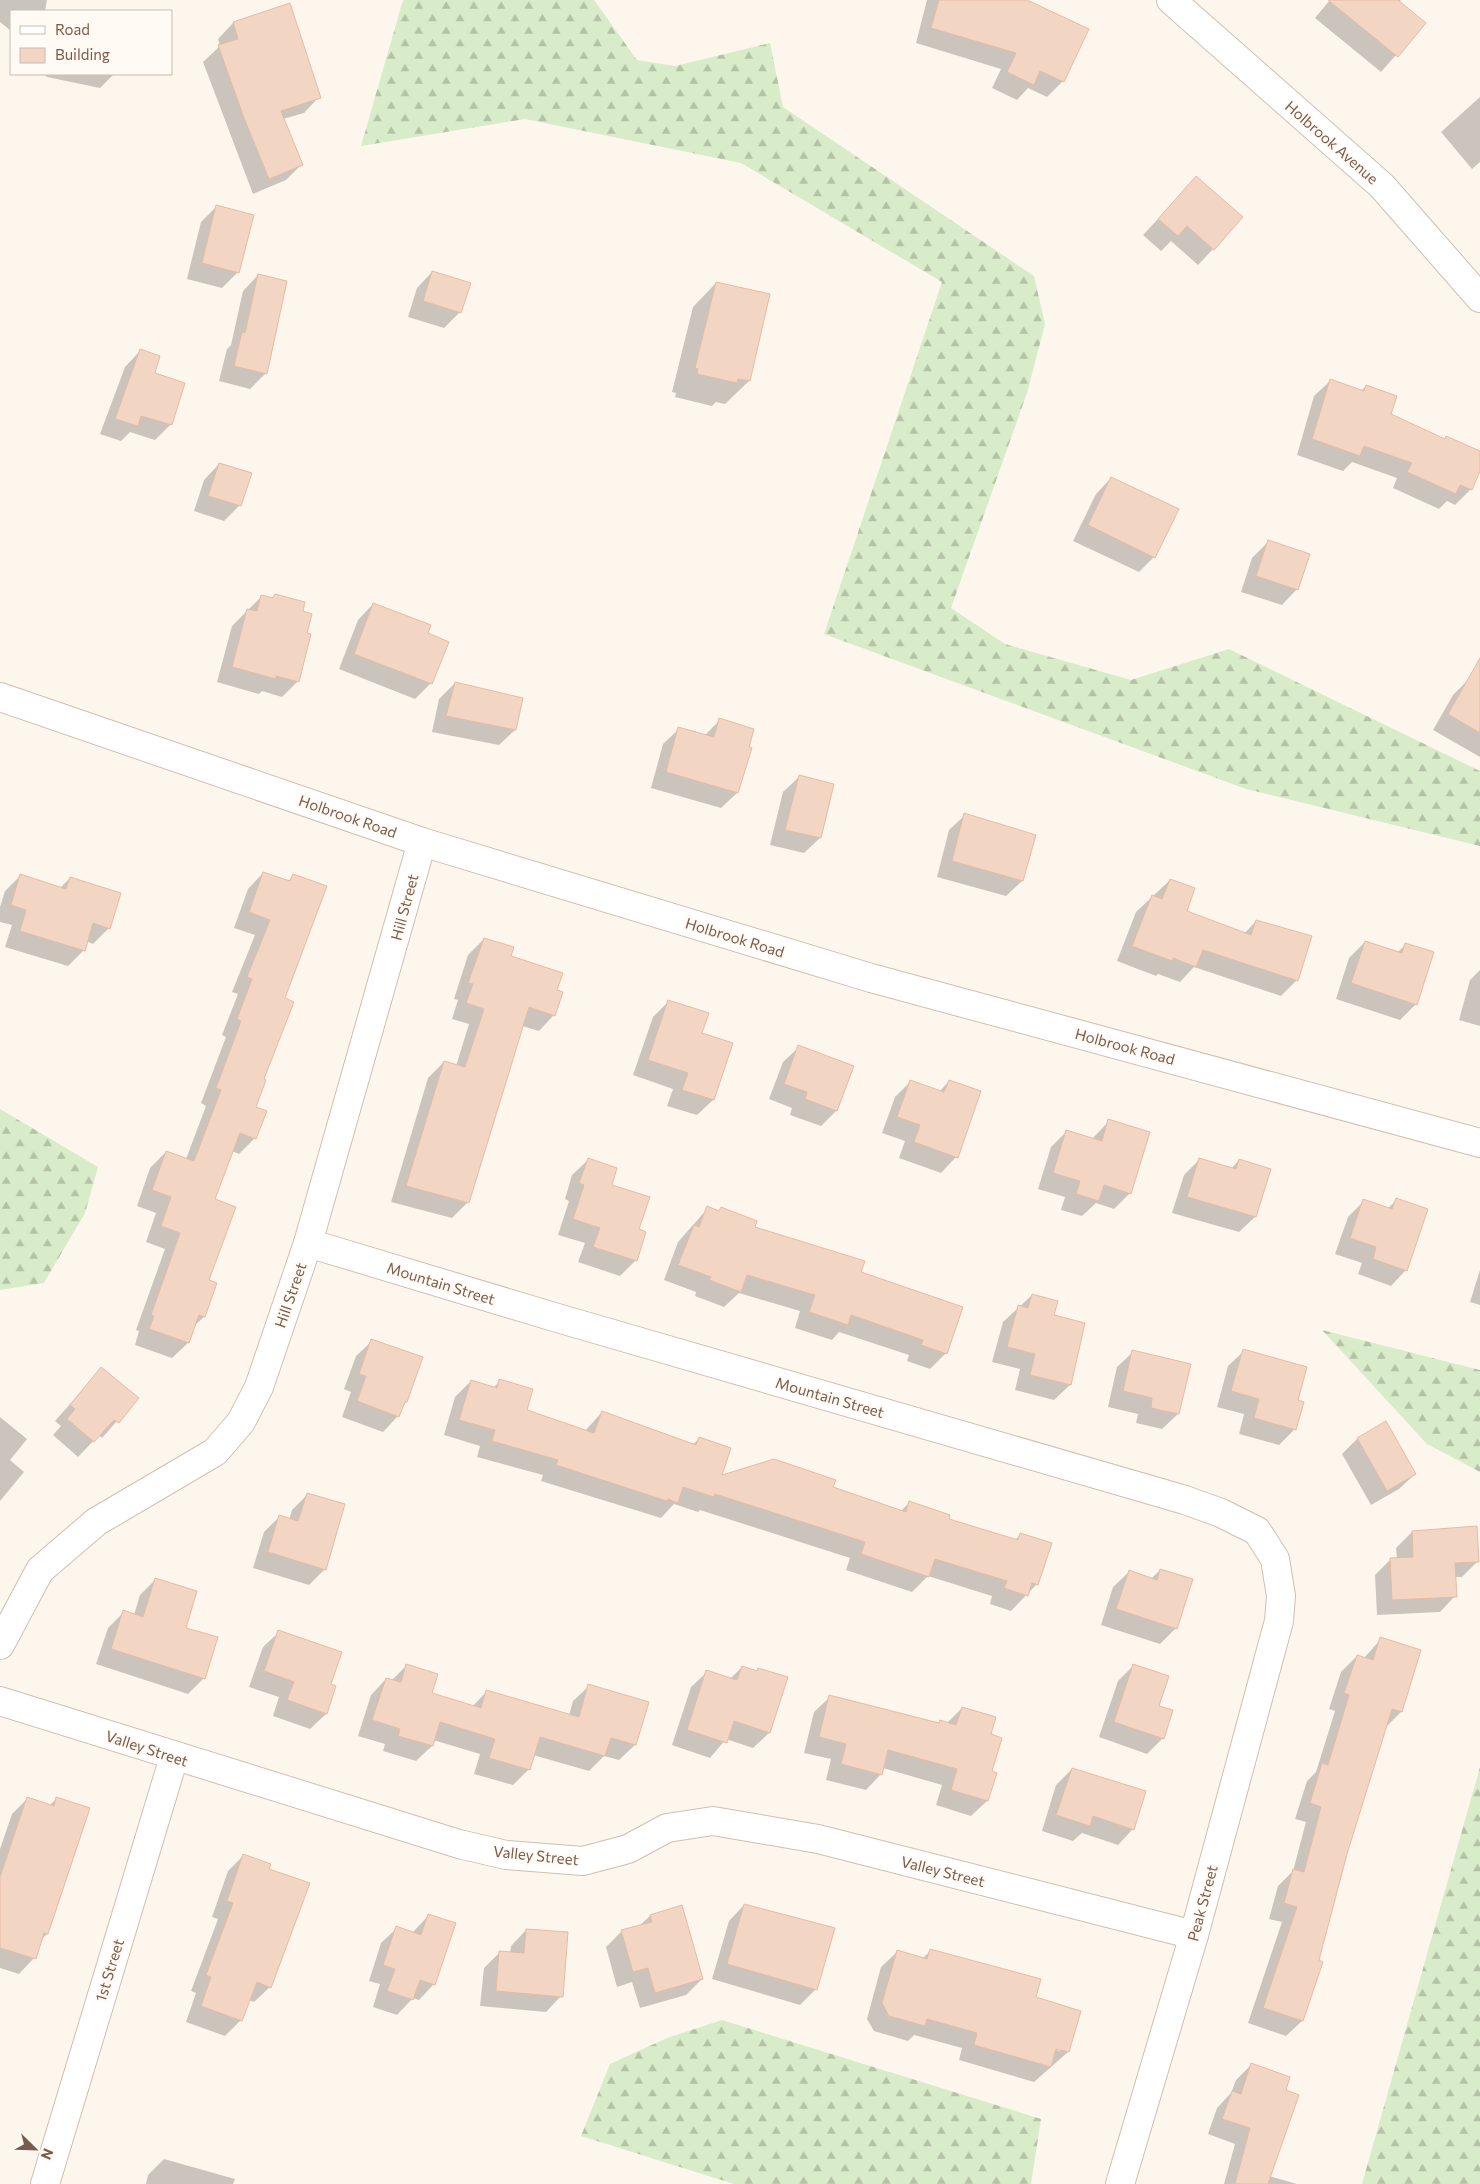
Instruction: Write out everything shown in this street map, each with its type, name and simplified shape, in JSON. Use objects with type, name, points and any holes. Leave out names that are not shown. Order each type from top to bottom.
[{"type":"street","name":"Holbrook Avenue","points":[[1171,0],[1382,186],[1480,298]]},
{"type":"street","name":"Holbrook Road","points":[[0,697],[422,842],[871,978],[1480,1143]]},
{"type":"street","name":"Hill Street","points":[[0,1645],[40,1570],[96,1522],[215,1452],[241,1422],[259,1387],[308,1243],[422,842]]},
{"type":"street","name":"Mountain Street","points":[[308,1243],[554,1317],[1185,1500],[1221,1513],[1257,1531],[1275,1559],[1282,1596],[1279,1622]]},
{"type":"street","name":"Peak Street","points":[[1120,2184],[1194,1935],[1279,1622]]},
{"type":"street","name":"Valley Street","points":[[0,1701],[174,1757],[459,1844],[506,1854],[583,1861],[628,1849],[667,1828],[712,1821],[818,1839],[1194,1935]]},
{"type":"street","name":"1st Street","points":[[45,2184],[174,1757]]},
{"type":"green space","points":[[403,0],[594,0],[637,60],[675,66],[770,43],[783,107],[1034,276],[1045,324],[1027,393],[951,608],[1005,644],[1131,680],[1229,649],[1480,771],[1480,846],[1246,789],[824,634],[942,282],[741,163],[525,119],[361,146]]},
{"type":"green space","points":[[0,1109],[98,1167],[85,1213],[44,1283],[0,1290]]},
{"type":"green space","points":[[1322,1330],[1480,1370],[1480,1472],[1427,1444]]},
{"type":"green space","points":[[1480,1767],[1480,2184],[1362,2184]]},
{"type":"green space","points":[[722,2020],[1041,2119],[1031,2184],[734,2184],[581,2136],[610,2064],[667,2038]]},
{"type":"building","points":[[939,0],[1027,0],[1089,29],[1064,82],[1040,71],[1034,85],[1007,72],[1016,53],[931,28]]},
{"type":"building","points":[[1328,0],[1398,0],[1426,23],[1398,57]]},
{"type":"building","points":[[290,3],[321,98],[281,111],[303,165],[269,179],[244,118],[218,45],[238,39],[233,22]]},
{"type":"building","points":[[1196,176],[1243,217],[1214,250],[1187,226],[1178,236],[1158,219]]},
{"type":"building","points":[[216,205],[254,215],[239,273],[202,263]]},
{"type":"building","points":[[432,271],[471,283],[461,313],[423,301]]},
{"type":"building","points":[[258,274],[287,281],[267,374],[234,366],[242,332],[245,333]]},
{"type":"building","points":[[716,282],[770,294],[750,381],[738,379],[737,383],[697,374],[698,369],[695,368]]},
{"type":"building","points":[[140,349],[160,356],[155,373],[185,383],[172,425],[141,416],[138,426],[115,419]]},
{"type":"building","points":[[1330,379],[1364,391],[1366,385],[1397,396],[1391,414],[1445,439],[1446,436],[1480,451],[1480,471],[1472,490],[1460,485],[1456,494],[1407,472],[1412,463],[1364,446],[1360,456],[1312,439]]},
{"type":"building","points":[[219,463],[252,473],[241,506],[208,496]]},
{"type":"building","points":[[1111,477],[1179,509],[1155,558],[1088,525]]},
{"type":"building","points":[[1268,540],[1310,554],[1298,590],[1256,576]]},
{"type":"building","points":[[275,594],[305,602],[303,611],[312,614],[307,633],[311,634],[299,682],[276,676],[276,679],[232,667],[247,609],[257,611],[261,595],[273,598]]},
{"type":"building","points":[[373,603],[431,625],[428,633],[449,642],[432,684],[354,654]]},
{"type":"building","points":[[1480,658],[1480,733],[1448,714]]},
{"type":"building","points":[[455,682],[523,698],[516,730],[446,716]]},
{"type":"building","points":[[719,718],[754,729],[749,747],[752,748],[738,793],[666,772],[678,727],[714,737]]},
{"type":"building","points":[[799,775],[834,784],[821,838],[785,830]]},
{"type":"building","points":[[964,813],[1036,835],[1023,881],[952,861]]},
{"type":"building","points":[[263,872],[290,881],[293,874],[327,886],[285,998],[294,1002],[264,1079],[266,1080],[256,1107],[267,1111],[256,1139],[240,1133],[215,1199],[236,1207],[209,1280],[217,1283],[205,1317],[199,1315],[189,1343],[149,1329],[154,1316],[151,1315],[180,1233],[161,1226],[171,1197],[152,1190],[166,1151],[194,1161],[221,1090],[216,1088],[241,1021],[237,1019],[252,979],[247,977],[270,920],[249,912]]},
{"type":"building","points":[[20,874],[66,889],[70,877],[121,893],[110,929],[93,923],[85,951],[20,931],[26,910],[11,905]]},
{"type":"building","points":[[1170,879],[1195,888],[1187,911],[1251,935],[1256,920],[1312,936],[1298,981],[1203,950],[1196,967],[1173,958],[1172,961],[1132,946],[1152,895],[1162,899]]},
{"type":"building","points":[[484,938],[514,947],[511,956],[563,973],[557,990],[563,992],[555,1016],[529,1007],[469,1203],[406,1186],[444,1061],[465,1067],[484,1009],[466,1003],[473,984],[468,983]]},
{"type":"building","points":[[1365,941],[1402,953],[1405,943],[1434,952],[1417,1005],[1351,983]]},
{"type":"building","points":[[668,1000],[709,1013],[702,1033],[733,1043],[714,1100],[682,1090],[688,1073],[648,1060]]},
{"type":"building","points":[[798,1045],[854,1066],[837,1111],[805,1099],[807,1092],[784,1084]]},
{"type":"building","points":[[910,1080],[944,1092],[949,1080],[981,1091],[958,1158],[914,1142],[920,1125],[897,1117]]},
{"type":"building","points":[[1108,1119],[1150,1132],[1131,1194],[1104,1185],[1099,1201],[1076,1194],[1080,1181],[1053,1173],[1066,1130],[1102,1141]]},
{"type":"building","points":[[588,1158],[617,1168],[612,1185],[650,1197],[639,1229],[646,1232],[637,1261],[593,1247],[600,1228],[573,1219],[584,1185],[579,1183]]},
{"type":"building","points":[[1199,1158],[1236,1169],[1239,1159],[1271,1169],[1256,1217],[1187,1197]]},
{"type":"building","points":[[1396,1198],[1428,1209],[1407,1271],[1373,1259],[1376,1247],[1350,1238],[1363,1199],[1392,1209]]},
{"type":"building","points":[[707,1206],[719,1211],[721,1207],[757,1221],[755,1227],[865,1261],[861,1272],[963,1307],[947,1354],[921,1345],[923,1340],[851,1315],[848,1325],[809,1312],[815,1295],[747,1275],[741,1292],[709,1280],[711,1277],[678,1265],[694,1225],[699,1227]]},
{"type":"building","points":[[1032,1294],[1058,1301],[1054,1315],[1085,1323],[1071,1385],[1030,1375],[1035,1354],[1007,1347],[1018,1305],[1028,1308]]},
{"type":"building","points":[[371,1339],[423,1357],[407,1402],[405,1402],[399,1417],[357,1401],[366,1376],[359,1374]]},
{"type":"building","points":[[1243,1349],[1307,1367],[1298,1400],[1304,1402],[1296,1430],[1254,1418],[1259,1399],[1231,1391]]},
{"type":"building","points":[[1132,1350],[1191,1364],[1179,1414],[1151,1408],[1152,1398],[1123,1391]]},
{"type":"building","points":[[101,1367],[139,1398],[119,1423],[114,1420],[94,1442],[67,1419],[75,1409],[70,1405]]},
{"type":"building","points":[[499,1379],[533,1389],[527,1410],[594,1433],[602,1411],[696,1445],[699,1437],[731,1448],[722,1475],[774,1459],[836,1480],[833,1487],[906,1512],[909,1501],[950,1515],[949,1519],[1018,1540],[1020,1533],[1052,1543],[1038,1585],[1032,1583],[1028,1596],[1004,1588],[1007,1581],[935,1559],[929,1577],[861,1554],[865,1542],[715,1494],[714,1497],[683,1487],[678,1503],[668,1499],[667,1501],[556,1465],[558,1460],[492,1441],[495,1430],[459,1420],[471,1380],[497,1388]]},
{"type":"building","points":[[1386,1421],[1416,1474],[1387,1491],[1357,1438]]},
{"type":"building","points":[[307,1493],[345,1504],[326,1570],[268,1552],[279,1515],[298,1521]]},
{"type":"building","points":[[1477,1526],[1479,1562],[1455,1563],[1457,1597],[1392,1600],[1390,1558],[1413,1557],[1412,1531]]},
{"type":"building","points":[[1160,1569],[1193,1579],[1177,1629],[1116,1609],[1129,1570],[1157,1580]]},
{"type":"building","points":[[155,1578],[197,1591],[186,1628],[218,1637],[205,1679],[111,1649],[123,1610],[143,1617]]},
{"type":"building","points":[[278,1630],[342,1652],[331,1684],[336,1686],[327,1714],[287,1700],[294,1682],[264,1671]]},
{"type":"building","points":[[1380,1637],[1421,1650],[1402,1712],[1392,1709],[1347,1854],[1319,1960],[1323,1962],[1303,2021],[1263,2008],[1297,1907],[1284,1903],[1293,1869],[1304,1872],[1321,1807],[1310,1803],[1322,1763],[1328,1765],[1349,1695],[1344,1693],[1357,1655],[1373,1660]]},
{"type":"building","points":[[406,1664],[438,1674],[432,1693],[481,1708],[486,1690],[579,1717],[588,1684],[649,1702],[636,1745],[611,1738],[605,1756],[540,1737],[530,1770],[489,1758],[495,1739],[440,1722],[433,1746],[398,1736],[400,1729],[372,1720],[386,1678],[401,1682]]},
{"type":"building","points":[[1133,1664],[1169,1676],[1159,1706],[1173,1710],[1164,1739],[1114,1722]]},
{"type":"building","points":[[742,1666],[757,1671],[758,1668],[788,1677],[770,1733],[734,1721],[727,1743],[687,1730],[706,1670],[737,1680]]},
{"type":"building","points":[[829,1695],[939,1723],[940,1720],[956,1725],[962,1707],[996,1717],[991,1734],[1002,1738],[992,1771],[997,1773],[988,1801],[951,1790],[957,1769],[888,1750],[882,1775],[841,1764],[846,1744],[819,1737]]},
{"type":"building","points":[[1072,1768],[1146,1791],[1134,1830],[1093,1816],[1090,1826],[1056,1815]]},
{"type":"building","points":[[27,1797],[54,1806],[56,1797],[90,1808],[48,1934],[44,1933],[36,1959],[0,1948],[0,1877]]},
{"type":"building","points":[[243,1854],[271,1864],[269,1869],[310,1883],[271,1988],[257,1982],[242,2021],[201,2006],[211,1977],[206,1975],[233,1903],[227,1901]]},
{"type":"building","points":[[744,1904],[835,1928],[817,1990],[727,1964]]},
{"type":"building","points":[[682,1905],[703,1979],[655,1993],[648,1968],[633,1972],[621,1930],[652,1922],[650,1915]]},
{"type":"building","points":[[428,1914],[456,1923],[435,1985],[420,1980],[413,2000],[387,1991],[395,1969],[383,1965],[396,1926],[421,1935]]},
{"type":"building","points":[[526,1929],[568,1932],[563,1997],[496,1991],[499,1951],[524,1953]]},
{"type":"building","points":[[930,1949],[1041,1979],[1036,1997],[1081,2011],[1069,2052],[1056,2049],[1051,2067],[974,2045],[977,2033],[927,2019],[925,2026],[889,2016],[882,2003],[897,1950],[927,1959]]},
{"type":"building","points":[[1251,2063],[1290,2077],[1286,2090],[1299,2095],[1268,2184],[1235,2184],[1250,2128],[1222,2119],[1232,2091],[1241,2094]]}]
